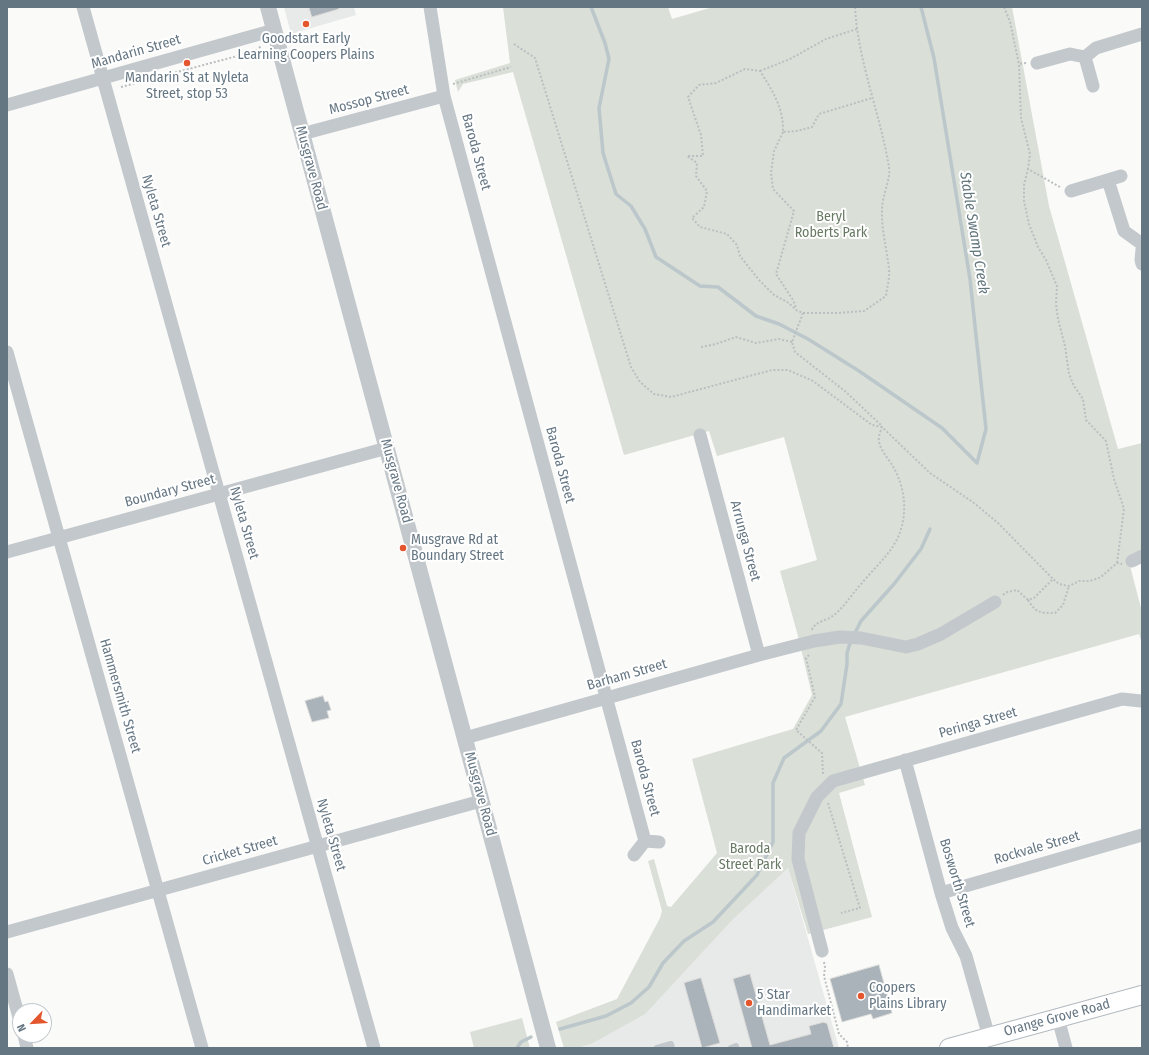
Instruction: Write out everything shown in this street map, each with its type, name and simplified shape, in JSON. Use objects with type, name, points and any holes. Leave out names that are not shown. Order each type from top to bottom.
[{"type":"main road","name":"Orange Grove Road","points":[[949,1048],[1142,995]]},
{"type":"street","name":"Nyleta Street","points":[[83,7],[374,1048]]},
{"type":"street","name":"Musgrave Road","points":[[268,7],[548,1048]]},
{"type":"street","name":"Baroda Street","points":[[430,7],[443,92],[645,841]]},
{"type":"street","name":"Mandarin Street","points":[[7,104],[274,30]]},
{"type":"street","points":[[1085,57],[1096,48],[1142,34]]},
{"type":"street","points":[[1038,63],[1070,54],[1085,57]]},
{"type":"street","points":[[1085,57],[1093,86]]},
{"type":"street","name":"Mossop Street","points":[[302,134],[443,92]]},
{"type":"street","points":[[1071,191],[1121,176]]},
{"type":"street","points":[[1108,180],[1124,231],[1142,244]]},
{"type":"street","points":[[1142,249],[1142,264]]},
{"type":"street","name":"Hammersmith Street","points":[[7,352],[202,1048]]},
{"type":"street","name":"Arrunga Street","points":[[700,435],[759,655]]},
{"type":"street","name":"Boundary Street","points":[[7,552],[387,448]]},
{"type":"street","name":"Barham Street","points":[[465,738],[606,697],[814,641],[840,637],[861,638],[906,647],[918,644],[941,634],[995,602]]},
{"type":"street","name":"Peringa Street","points":[[826,786],[833,781],[1122,699],[1141,701]]},
{"type":"street","name":"Bosworth Street","points":[[905,760],[940,892],[952,928],[966,956],[989,1037]]},
{"type":"street","points":[[822,951],[798,859],[800,833],[817,797],[826,786]]},
{"type":"street","name":"Cricket Street","points":[[7,932],[482,801]]},
{"type":"street","name":"Rockvale Street","points":[[940,892],[1142,835]]},
{"type":"street","points":[[634,855],[645,841],[659,842]]},
{"type":"street","points":[[7,974],[15,1003]]},
{"type":"street","points":[[1058,1018],[1066,1048]]},
{"type":"lane","points":[[657,1048],[671,1044],[672,1048]]},
{"type":"path","points":[[855,7],[862,60],[889,169],[882,208],[889,270],[886,296],[864,311],[803,313],[774,295],[759,280],[740,256],[737,245],[727,234],[700,227],[692,218],[704,207],[707,191],[696,176],[698,163],[688,156],[703,156],[701,136],[688,98],[699,85],[716,83],[744,69],[760,71],[790,59],[826,39],[857,29]]},
{"type":"path","points":[[803,313],[792,342],[795,352],[846,392],[930,473],[974,503],[998,523],[1059,584],[1069,586],[1079,581],[1090,581],[1101,577],[1117,563],[1124,509],[1114,479],[1106,442],[1086,420],[1083,399],[1069,374],[1065,346],[1058,319],[1056,304],[1057,286],[1046,260],[1038,247],[1029,224],[1024,201],[1024,185],[1030,154],[1021,118],[1019,64],[1010,22],[1004,7]]},
{"type":"path","points":[[121,87],[256,51],[262,44]]},
{"type":"path","points":[[514,44],[535,58],[631,367],[640,382],[654,394],[671,396],[772,370],[788,370],[813,381],[872,425],[882,427]]},
{"type":"path","points":[[1019,64],[1034,61],[1038,63]]},
{"type":"path","points":[[443,92],[511,67]]},
{"type":"path","points":[[760,71],[776,96],[783,126],[783,132],[774,151],[771,173],[773,189],[794,211],[776,274],[793,300],[796,310]]},
{"type":"path","points":[[783,132],[797,131],[812,127],[819,114],[872,98]]},
{"type":"path","points":[[1028,169],[1057,186],[1071,191]]},
{"type":"path","points":[[701,347],[716,344],[736,336],[756,343],[778,339],[792,342]]},
{"type":"path","points":[[841,913],[860,908],[828,804],[822,753],[796,730],[815,697],[806,658],[816,648],[812,631],[813,628],[818,623],[831,617],[843,608],[862,582],[882,562],[899,536],[905,517],[904,499],[900,482],[893,466],[879,443],[882,427]]},
{"type":"path","points":[[1117,563],[1125,565],[1137,558]]},
{"type":"path","points":[[1028,600],[1034,598],[1053,579]]},
{"type":"path","points":[[995,602],[1007,592],[1017,590],[1028,600],[1032,608],[1040,613],[1055,613],[1063,605],[1069,586]]},
{"type":"path","points":[[822,951],[825,967],[824,976],[839,1034],[847,1042],[848,1048]]},
{"type":"shaded area","name":"Goodstart Early Learning Coopers Plains","points":[[284,7],[354,7],[356,15],[291,34]]},
{"type":"shaded area","points":[[788,868],[839,1048],[578,1048],[591,1044]]},
{"type":"green space","name":"Beryl Roberts Park","points":[[503,7],[668,7],[672,19],[713,7],[1012,7],[1049,206],[1118,449],[1142,443],[1142,550],[1128,558],[1142,612],[1142,644],[1139,634],[845,717],[865,785],[839,793],[872,917],[808,934],[788,868],[733,919],[645,1014],[591,1044],[578,1048],[564,1048],[556,1022],[617,999],[660,918],[662,911],[648,861],[654,859],[667,906],[671,907],[717,853],[692,759],[793,729],[812,695],[780,571],[817,560],[784,437],[717,456],[709,431],[624,455],[513,72],[463,84],[458,92],[455,80],[510,63]]},
{"type":"green space","points":[[522,1018],[530,1048],[474,1048],[470,1032]]},
{"type":"building","points":[[309,7],[338,7],[339,9],[312,17]]},
{"type":"building","points":[[323,696],[325,702],[328,701],[331,710],[327,711],[329,718],[312,722],[305,701]]},
{"type":"building","name":"Coopers Plains Library","points":[[879,965],[892,1013],[873,1019],[871,1014],[842,1022],[830,979]]},
{"type":"building","points":[[750,974],[770,1045],[811,1034],[809,1026],[824,1022],[827,1023],[834,1048],[752,1048],[733,979]]},
{"type":"building","points":[[701,978],[720,1043],[702,1048],[684,983]]},
{"type":"waterway","points":[[591,7],[605,43],[609,59],[599,108],[603,153],[616,194],[631,206],[645,229],[656,257],[700,286],[718,287],[756,316],[779,324],[808,339],[859,371],[942,428],[977,463],[986,429],[970,279],[934,58],[921,7]]},
{"type":"waterway","name":"Stable Swamp Creek","points":[[854,635],[861,621],[894,584],[921,549],[930,529]]},
{"type":"waterway","name":"Stable Swamp Creek","points":[[560,1029],[606,1016],[631,1003],[649,987],[663,963],[684,941],[713,922],[757,875],[773,842],[773,783],[784,758],[821,731],[841,704],[847,664],[847,653],[851,640]]},
{"type":"waterway","points":[[517,1048],[521,1042],[531,1037]]},
{"type":"place","name":"Goodstart Early Learning Coopers Plains","points":[[306,24]]},
{"type":"place","name":"Mandarin St at Nyleta Street, stop 53","points":[[187,63]]},
{"type":"place","name":"Musgrave Rd at Boundary Street","points":[[403,548]]},
{"type":"place","name":"Coopers Plains Library","points":[[861,996]]},
{"type":"place","name":"5 Star Handimarket","points":[[749,1003]]},
{"type":"park label","name":"Baroda Street Park","points":[[750,858]]}]
